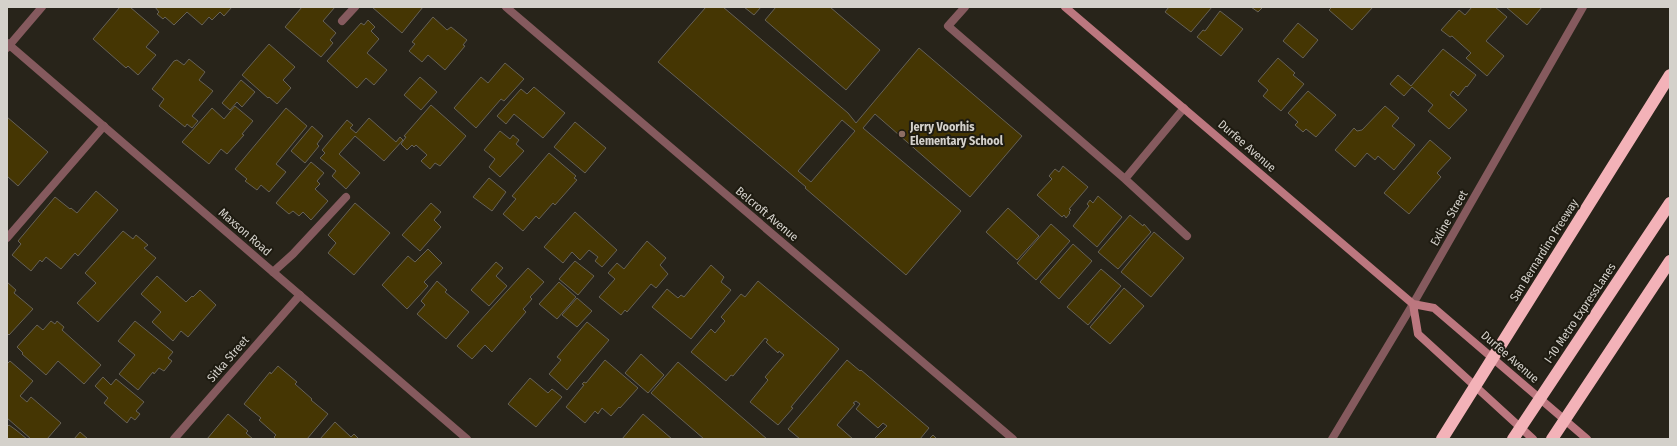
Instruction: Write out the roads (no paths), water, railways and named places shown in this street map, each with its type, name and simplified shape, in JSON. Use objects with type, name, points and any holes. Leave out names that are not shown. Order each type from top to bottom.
[{"type":"highway","name":"San Bernardino Freeway","points":[[1442,439],[1670,75]]},
{"type":"highway","name":"I-10 Metro ExpressLanes","points":[[1513,439],[1670,203]]},
{"type":"highway","points":[[1552,439],[1670,261]]},
{"type":"main road","name":"Durfee Avenue","points":[[1065,7],[1413,304],[1434,308],[1587,439]]},
{"type":"main road","points":[[1413,304],[1418,334],[1533,439]]},
{"type":"street","points":[[8,45],[42,7]]},
{"type":"street","points":[[342,21],[355,7]]},
{"type":"street","name":"Belcroft Avenue","points":[[506,7],[1013,439]]},
{"type":"street","points":[[964,7],[948,26],[1125,179],[1187,236]]},
{"type":"street","name":"Exline Street","points":[[1332,439],[1413,304],[1583,7]]},
{"type":"street","name":"Maxson Road","points":[[8,45],[467,439]]},
{"type":"street","points":[[1125,179],[1184,108]]},
{"type":"street","points":[[7,238],[104,126]]},
{"type":"street","points":[[273,272],[293,254],[346,196]]},
{"type":"street","name":"Sitka Street","points":[[174,439],[300,295]]},
{"type":"place","name":"Jerry Voorhis Elementary School","points":[[902,134]]}]
